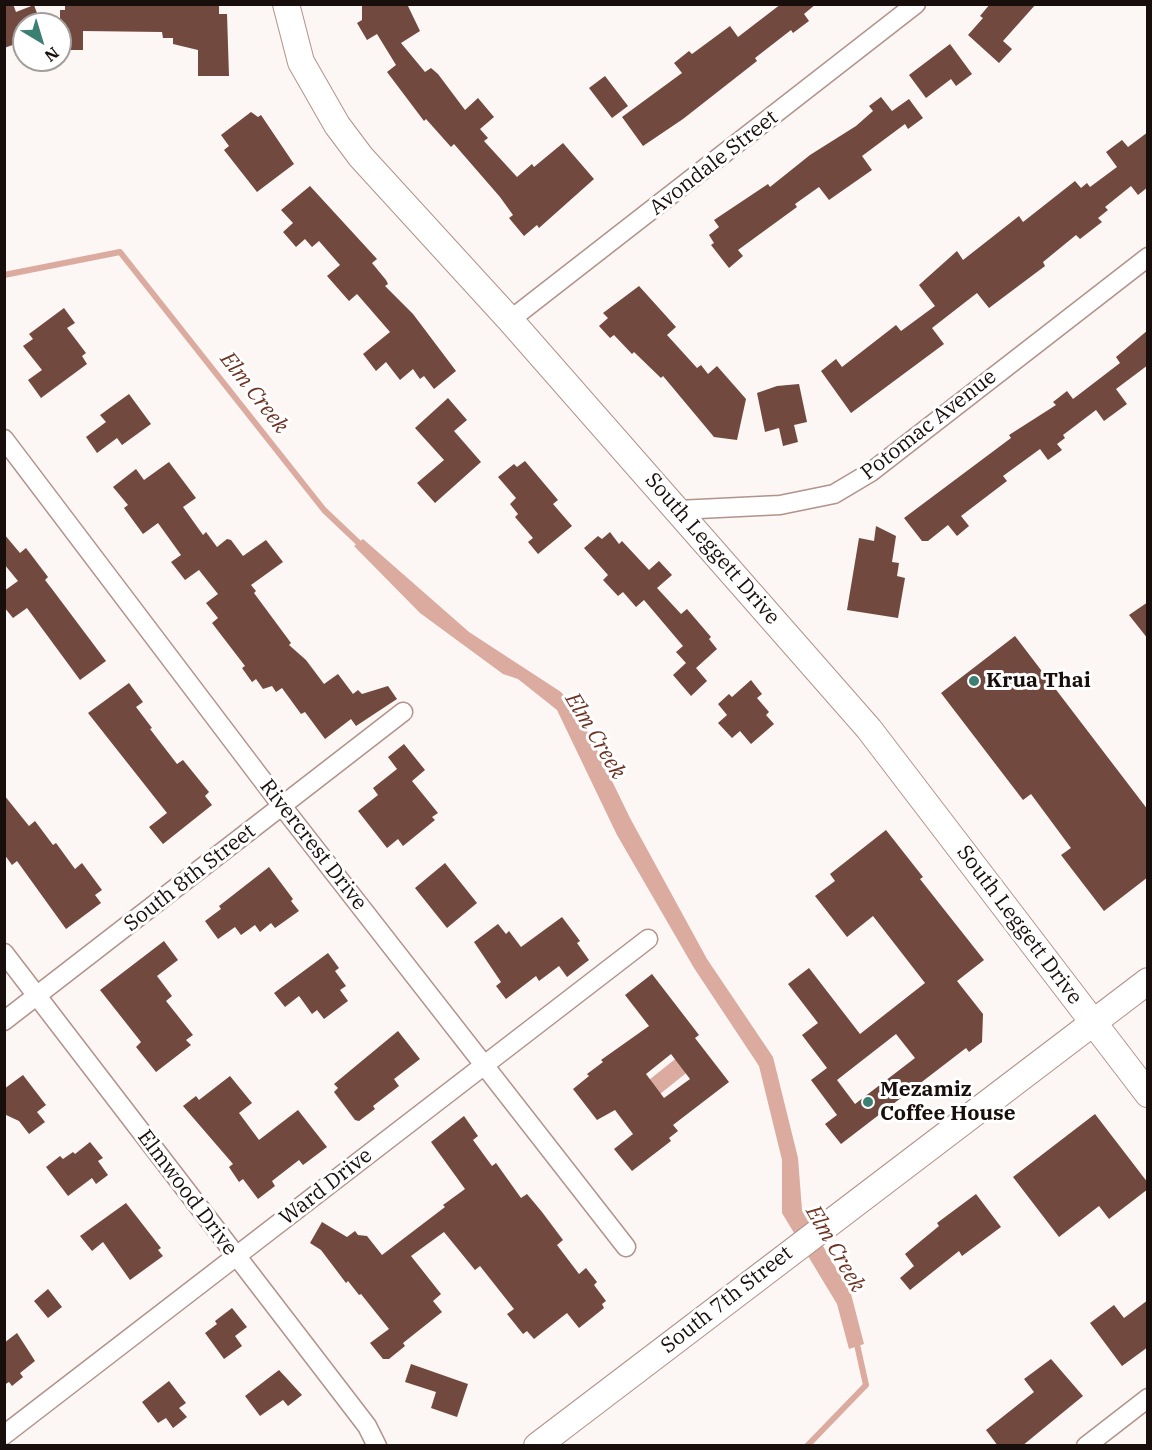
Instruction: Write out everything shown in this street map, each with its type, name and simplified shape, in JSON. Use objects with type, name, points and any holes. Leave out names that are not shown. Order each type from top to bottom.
[{"type":"street","name":"South Leggett Drive","points":[[286,4],[301,62],[338,125],[361,157],[510,320],[882,745],[1148,1094]]},
{"type":"street","name":"Avondale Street","points":[[510,320],[916,4]]},
{"type":"street","name":"Potomac Avenue","points":[[678,510],[780,505],[834,494],[871,472],[1148,257]]},
{"type":"street","name":"Rivercrest Drive","points":[[4,439],[282,806],[626,1247]]},
{"type":"street","name":"South 8th Street","points":[[4,1020],[403,712]]},
{"type":"street","name":"Ward Drive","points":[[4,1435],[648,939]]},
{"type":"street","name":"Elmwood Drive","points":[[4,953],[374,1438],[393,1446]]},
{"type":"street","name":"South 7th Street","points":[[537,1446],[770,1266],[1148,981]]},
{"type":"street","points":[[1086,1446],[1148,1398]]},
{"type":"shaded area","points":[[363,539],[469,632],[561,692],[579,713],[630,818],[707,959],[773,1057],[798,1158],[802,1210],[851,1294],[864,1344],[849,1349],[837,1304],[782,1213],[782,1160],[759,1066],[694,968],[617,835],[557,710],[518,679],[503,674],[420,613],[354,546]]},
{"type":"shaded area","points":[[679,1056],[690,1070],[660,1094],[649,1080]]},
{"type":"building","points":[[4,4],[13,4],[16,12],[12,12],[12,45],[4,48]]},
{"type":"building","points":[[65,4],[219,4],[219,14],[227,14],[229,76],[198,76],[198,50],[173,44],[173,38],[163,38],[162,32],[83,31],[83,50],[72,50],[72,12],[60,12],[60,10],[65,10]]},
{"type":"building","points":[[362,4],[407,4],[420,31],[401,43],[425,72],[431,68],[438,74],[465,110],[478,98],[494,117],[480,129],[488,138],[484,141],[517,177],[532,164],[534,167],[563,143],[594,179],[539,228],[537,225],[524,236],[509,218],[513,215],[500,197],[454,144],[451,147],[426,119],[424,121],[387,72],[396,65],[377,34],[367,40],[357,23],[362,20]]},
{"type":"building","points":[[781,4],[816,4],[804,14],[809,21],[793,33],[791,30],[755,58],[757,61],[683,119],[643,146],[622,117],[682,73],[674,63],[689,51],[692,54],[730,26],[738,37]]},
{"type":"building","points":[[990,4],[1036,4],[1003,41],[1012,49],[999,63],[968,35],[983,18],[980,16]]},
{"type":"building","points":[[34,5],[37,12],[16,12]]},
{"type":"building","points":[[950,44],[972,74],[956,86],[951,79],[926,98],[909,75]]},
{"type":"building","points":[[605,76],[628,106],[612,118],[589,88]]},
{"type":"building","points":[[881,97],[892,111],[909,99],[923,118],[908,129],[905,124],[862,156],[872,170],[829,200],[819,187],[795,204],[797,207],[738,250],[743,256],[729,268],[711,245],[714,243],[709,235],[719,227],[714,220],[768,184],[770,187],[810,155],[856,126],[873,111],[869,106]]},
{"type":"building","points":[[251,112],[258,117],[261,115],[294,164],[257,192],[224,150],[229,146],[221,135]]},
{"type":"building","points":[[1148,132],[1148,187],[1138,195],[1131,186],[1105,207],[1108,210],[1098,218],[1102,222],[1080,239],[1076,235],[1043,262],[1045,266],[989,308],[977,293],[932,328],[944,344],[851,413],[821,371],[836,359],[842,367],[896,325],[901,331],[935,306],[919,285],[957,251],[963,260],[1019,216],[1023,222],[1075,181],[1081,188],[1087,183],[1090,187],[1117,167],[1106,152],[1122,140],[1128,147]]},
{"type":"building","points":[[310,186],[377,259],[372,263],[386,280],[388,284],[385,286],[413,314],[456,371],[434,389],[424,376],[420,379],[413,369],[400,380],[386,362],[376,371],[363,354],[390,332],[357,294],[349,301],[327,276],[340,265],[319,241],[312,247],[305,239],[296,247],[283,232],[293,223],[281,210]]},
{"type":"building","points":[[639,286],[676,327],[667,335],[697,368],[701,365],[708,374],[717,366],[746,399],[737,440],[714,437],[663,376],[661,378],[634,352],[632,354],[614,335],[610,338],[599,326],[608,318],[603,313]]},
{"type":"building","points":[[64,308],[75,323],[67,328],[86,353],[82,356],[87,364],[41,398],[28,380],[42,370],[23,346],[33,339],[29,334]]},
{"type":"building","points":[[1148,330],[1148,365],[1116,389],[1127,404],[1104,421],[1096,410],[1063,435],[1065,438],[1057,444],[1062,450],[1048,460],[1040,449],[1003,476],[1007,481],[961,516],[969,526],[957,536],[948,525],[928,541],[922,541],[904,518],[1011,438],[1009,435],[1056,405],[1053,402],[1067,391],[1073,399],[1120,363],[1116,357]]},
{"type":"building","points":[[799,384],[807,422],[794,425],[798,442],[783,446],[779,428],[765,432],[757,393],[777,386]]},
{"type":"building","points":[[129,394],[151,424],[122,445],[117,438],[97,453],[86,437],[106,422],[100,415]]},
{"type":"building","points":[[448,398],[467,420],[454,431],[481,462],[435,503],[417,483],[444,460],[415,428]]},
{"type":"building","points":[[525,461],[558,500],[553,504],[572,526],[538,554],[528,542],[533,538],[515,517],[518,514],[510,504],[516,498],[498,477],[514,464],[517,467]]},
{"type":"building","points":[[169,462],[196,498],[183,507],[203,535],[206,532],[217,547],[227,539],[231,540],[243,556],[266,540],[283,562],[251,585],[256,591],[254,593],[291,643],[289,645],[306,660],[324,684],[338,674],[353,694],[358,690],[362,694],[388,686],[397,699],[356,726],[351,719],[325,739],[305,712],[301,714],[282,688],[276,692],[272,686],[263,689],[256,679],[252,682],[242,668],[245,666],[212,623],[218,618],[206,603],[218,594],[199,570],[185,580],[171,562],[181,555],[158,523],[143,534],[124,508],[128,505],[113,487],[136,469],[144,480]]},
{"type":"building","points":[[876,526],[896,536],[892,562],[899,563],[897,576],[905,578],[898,618],[847,610],[859,538],[874,541]]},
{"type":"building","points":[[610,532],[619,544],[622,541],[649,570],[659,561],[672,575],[657,588],[681,614],[687,609],[711,637],[709,639],[717,649],[696,668],[707,681],[691,696],[673,675],[686,663],[676,652],[683,646],[644,600],[636,607],[623,592],[618,596],[603,580],[608,575],[584,548],[598,536],[602,539]]},
{"type":"building","points":[[4,534],[20,553],[26,548],[48,577],[45,580],[106,661],[80,680],[27,608],[13,618],[4,607],[4,591],[18,581],[4,564]]},
{"type":"building","points":[[1148,602],[1148,639],[1129,615]]},
{"type":"building","points":[[1015,636],[1148,810],[1148,877],[1104,911],[1061,855],[1071,848],[1031,794],[1023,800],[941,693]]},
{"type":"building","points":[[751,680],[762,694],[757,698],[769,712],[766,715],[774,724],[751,744],[740,731],[732,738],[718,723],[727,715],[718,704],[729,694],[732,697]]},
{"type":"building","points":[[129,683],[143,702],[136,707],[152,728],[150,729],[177,764],[183,760],[209,792],[205,796],[212,805],[163,844],[149,827],[167,813],[88,713]]},
{"type":"building","points":[[404,744],[425,770],[412,781],[438,813],[432,817],[435,820],[403,846],[398,839],[387,848],[358,811],[378,795],[373,788],[397,769],[388,757]]},
{"type":"building","points":[[4,795],[29,826],[35,821],[53,845],[56,843],[75,869],[82,863],[102,890],[95,895],[101,903],[66,929],[17,861],[12,865],[4,854]]},
{"type":"building","points":[[886,830],[923,877],[920,879],[984,960],[957,981],[983,1014],[982,1042],[969,1052],[966,1048],[841,1144],[825,1124],[837,1115],[811,1080],[827,1068],[802,1035],[818,1023],[788,984],[809,968],[860,1034],[925,983],[873,916],[847,937],[815,896],[835,881],[830,874]],"holes":[[[896,1034],[915,1058],[855,1104],[837,1080]]]},
{"type":"building","points":[[445,863],[477,903],[447,928],[415,888]]},
{"type":"building","points":[[269,867],[293,899],[291,901],[299,911],[275,928],[271,923],[260,932],[255,925],[241,935],[235,927],[218,939],[205,921],[221,909],[219,906]]},
{"type":"building","points":[[562,917],[580,941],[577,943],[589,960],[567,977],[559,966],[539,981],[536,976],[506,999],[496,986],[501,982],[474,942],[498,924],[506,934],[509,931],[521,947]]},
{"type":"building","points":[[164,941],[178,960],[157,976],[172,996],[166,1001],[193,1035],[186,1040],[191,1045],[156,1072],[136,1047],[141,1042],[100,990]]},
{"type":"building","points":[[328,953],[339,968],[335,971],[346,986],[340,990],[348,1001],[324,1019],[317,1010],[312,1014],[299,996],[285,1007],[274,993]]},
{"type":"building","points":[[652,974],[699,1035],[695,1038],[729,1082],[673,1125],[678,1131],[669,1138],[671,1141],[632,1171],[614,1149],[633,1134],[615,1110],[597,1120],[573,1089],[603,1062],[601,1060],[649,1026],[625,995]],"holes":[[[671,1054],[690,1079],[664,1098],[646,1074]]]},
{"type":"building","points":[[398,1031],[420,1059],[394,1079],[399,1086],[373,1106],[375,1109],[359,1121],[355,1120],[334,1092],[338,1088],[334,1084]]},
{"type":"building","points":[[23,1075],[46,1105],[37,1112],[45,1122],[29,1134],[19,1121],[4,1114],[4,1089]]},
{"type":"building","points":[[230,1076],[252,1103],[239,1113],[259,1140],[298,1110],[327,1147],[303,1165],[299,1160],[272,1181],[275,1186],[258,1199],[243,1179],[239,1182],[229,1167],[233,1164],[183,1106],[196,1096],[199,1100]]},
{"type":"building","points":[[1095,1114],[1148,1183],[1148,1189],[1109,1219],[1099,1206],[1059,1237],[1013,1177]]},
{"type":"building","points":[[464,1116],[478,1136],[473,1140],[492,1166],[496,1163],[521,1198],[527,1194],[542,1212],[563,1240],[557,1245],[579,1274],[586,1268],[597,1282],[594,1285],[606,1301],[602,1304],[604,1308],[579,1328],[567,1313],[534,1339],[527,1331],[523,1334],[507,1314],[514,1309],[480,1266],[475,1270],[444,1232],[411,1256],[441,1294],[433,1301],[442,1312],[403,1343],[405,1346],[389,1359],[383,1359],[370,1343],[389,1329],[361,1294],[359,1295],[348,1281],[346,1283],[321,1250],[310,1243],[322,1222],[347,1237],[355,1231],[358,1235],[367,1236],[382,1255],[445,1207],[443,1205],[465,1189],[431,1142]]},
{"type":"building","points":[[90,1142],[103,1158],[98,1161],[108,1175],[96,1184],[92,1178],[68,1196],[46,1167],[60,1156],[63,1159],[73,1152],[75,1154]]},
{"type":"building","points":[[976,1194],[1001,1227],[962,1256],[959,1251],[910,1290],[900,1278],[914,1266],[905,1254],[939,1226],[937,1223]]},
{"type":"building","points":[[126,1203],[161,1248],[158,1250],[163,1256],[130,1280],[103,1242],[92,1251],[80,1236]]},
{"type":"building","points":[[48,1289],[62,1307],[48,1318],[34,1301]]},
{"type":"building","points":[[1148,1300],[1148,1347],[1122,1366],[1090,1323],[1114,1305],[1124,1318]]},
{"type":"building","points":[[232,1308],[247,1327],[235,1336],[242,1346],[224,1359],[205,1333],[217,1324],[215,1321]]},
{"type":"building","points":[[17,1333],[35,1361],[20,1373],[23,1377],[12,1386],[9,1382],[4,1385],[4,1343]]},
{"type":"building","points":[[1051,1359],[1083,1396],[1022,1446],[998,1446],[986,1430],[1034,1392],[1024,1379]]},
{"type":"building","points":[[411,1364],[468,1384],[457,1417],[431,1408],[436,1392],[405,1382]]},
{"type":"building","points":[[279,1370],[302,1395],[288,1406],[283,1400],[260,1416],[245,1396]]},
{"type":"building","points":[[169,1381],[186,1403],[179,1408],[187,1417],[173,1428],[166,1418],[158,1423],[142,1402]]},
{"type":"waterway","name":"Elm Creek","points":[[4,275],[120,252],[324,510],[363,547]]},
{"type":"waterway","name":"Elm Creek","points":[[807,1446],[866,1385],[856,1340]]},
{"type":"place","name":"Krua Thai","points":[[974,681]]},
{"type":"place","name":"Mezamiz Coffee House","points":[[868,1102]]}]
